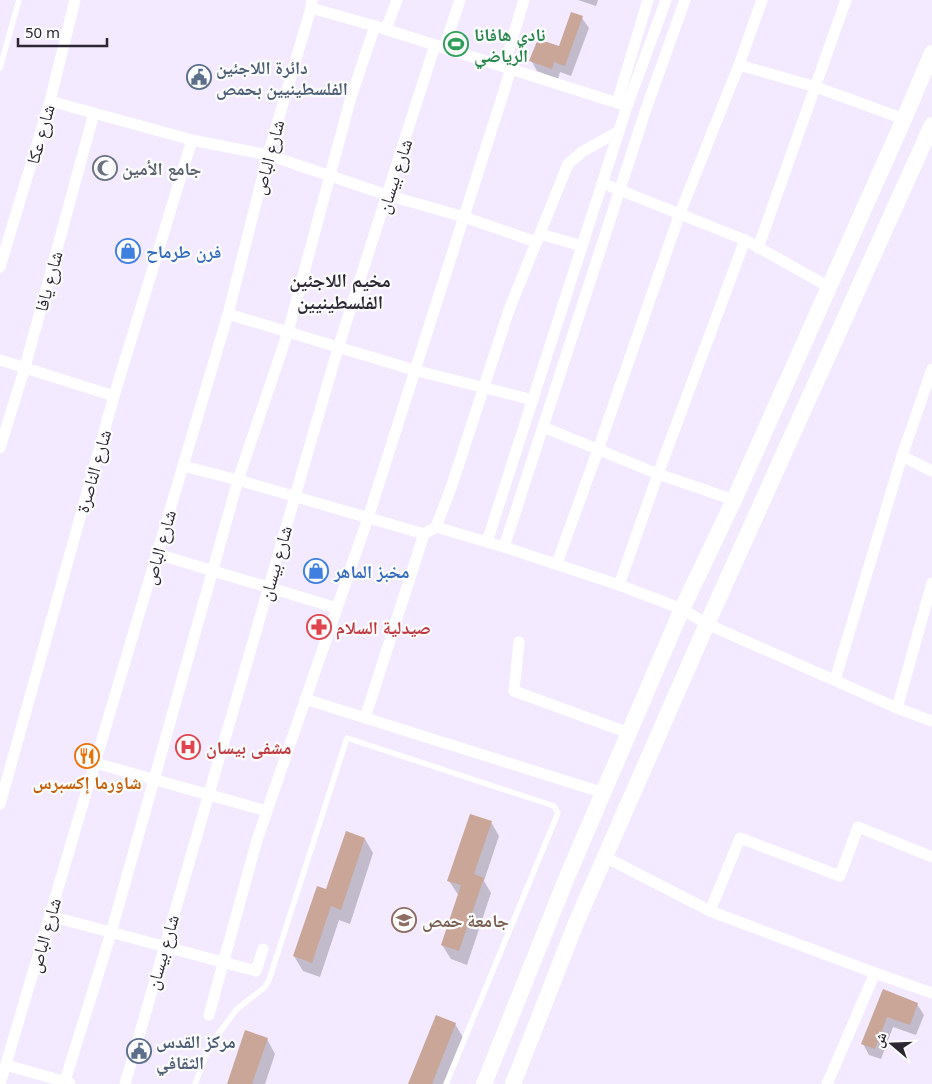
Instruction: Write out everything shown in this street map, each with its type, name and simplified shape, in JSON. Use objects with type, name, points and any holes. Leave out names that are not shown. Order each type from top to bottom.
[{"type":"main road","points":[[484,1084],[567,877],[682,609],[734,500],[904,120],[932,53]]},
{"type":"main road","points":[[513,1084],[542,1008],[707,624],[932,125]]},
{"type":"street","name":"شارع عكا","points":[[0,267],[50,101],[75,0]]},
{"type":"street","points":[[6,1065],[67,1083],[238,480],[288,332],[351,97],[380,27],[396,0]]},
{"type":"street","name":"شارع بيسان","points":[[125,1084],[338,348],[387,195],[439,46],[460,0]]},
{"type":"street","points":[[208,1016],[257,840],[368,518],[464,217],[507,68],[524,0]]},
{"type":"street","points":[[487,542],[619,131],[622,104],[648,0]]},
{"type":"street","points":[[622,104],[666,0]]},
{"type":"street","points":[[504,547],[645,112],[685,0]]},
{"type":"street","points":[[556,564],[598,450],[680,213],[739,65],[762,0]]},
{"type":"street","points":[[758,248],[846,0]]},
{"type":"street","points":[[311,4],[622,104]]},
{"type":"street","name":"شارع الباص","points":[[0,1084],[228,314],[268,155],[311,4]]},
{"type":"street","points":[[739,65],[816,87],[904,120]]},
{"type":"street","points":[[50,101],[192,140],[268,155],[387,195],[538,238],[582,246]]},
{"type":"street","name":"شارع يافا","points":[[0,448],[94,113]]},
{"type":"street","points":[[365,718],[424,534],[436,527],[451,488],[509,310],[568,164],[582,152],[619,131]]},
{"type":"street","name":"شارع الناصرة","points":[[0,804],[114,396],[192,140]]},
{"type":"street","points":[[602,183],[745,240],[829,287]]},
{"type":"street","points":[[619,585],[745,240]]},
{"type":"street","points":[[228,314],[414,370],[533,400]]},
{"type":"street","points":[[0,360],[114,396]]},
{"type":"street","points":[[835,680],[902,456],[932,369]]},
{"type":"street","points":[[543,427],[658,474],[734,500]]},
{"type":"street","points":[[902,456],[932,471]]},
{"type":"street","points":[[183,466],[295,496],[424,534]]},
{"type":"street","points":[[436,527],[556,564],[682,609],[707,624],[897,708],[932,721]]},
{"type":"street","points":[[157,554],[337,608]]},
{"type":"street","points":[[897,708],[932,584]]},
{"type":"street","points":[[519,642],[514,691],[629,733]]},
{"type":"street","points":[[305,699],[604,793]]},
{"type":"street","points":[[95,763],[267,811]]},
{"type":"street","points":[[710,911],[740,838],[840,876],[858,827],[932,857]]},
{"type":"street","points":[[606,857],[710,911],[875,973],[932,992]]},
{"type":"street","points":[[50,916],[256,972],[263,948]]},
{"type":"street","points":[[827,1084],[875,973]]},
{"type":"lane","points":[[0,68],[19,0]]},
{"type":"lane","points":[[195,1084],[210,1045],[237,1009],[267,984],[348,738],[557,808],[558,812],[446,1084]]},
{"type":"building","points":[[571,12],[583,16],[565,66],[554,62],[552,69],[529,61],[538,39],[559,46]]},
{"type":"building","points":[[470,814],[492,821],[474,874],[484,878],[459,951],[441,945],[461,885],[447,881]]},
{"type":"building","points":[[346,831],[365,838],[341,910],[331,906],[312,963],[293,956],[317,886],[326,889]]},
{"type":"building","points":[[883,989],[918,1003],[910,1025],[887,1017],[875,1049],[861,1044]]},
{"type":"building","points":[[436,1015],[456,1023],[432,1084],[408,1084]]},
{"type":"building","points":[[245,1030],[268,1038],[252,1084],[227,1084]]},
{"type":"place","name":"نادي هافانا الرياضي","points":[[456,44]]},
{"type":"place","name":"دائرة اللاجئين الفلسطينيين بحمص","points":[[199,77]]},
{"type":"place","name":"جامع الأمين","points":[[105,168]]},
{"type":"place","name":"فرن طرماح","points":[[128,251]]},
{"type":"place","name":"مخبز الماهر","points":[[316,571]]},
{"type":"place","name":"صيدلية السلام","points":[[319,627]]},
{"type":"place","name":"مشفى بيسان","points":[[188,747]]},
{"type":"place","name":"شاورما إكسبرس","points":[[87,756]]},
{"type":"place","name":"جامعة حمص","points":[[404,920]]},
{"type":"place","name":"مركز القدس الثقافي","points":[[139,1051]]},
{"type":"district","name":"مخيم اللاجئين الفلسطينيين","points":[[340,291]]}]
